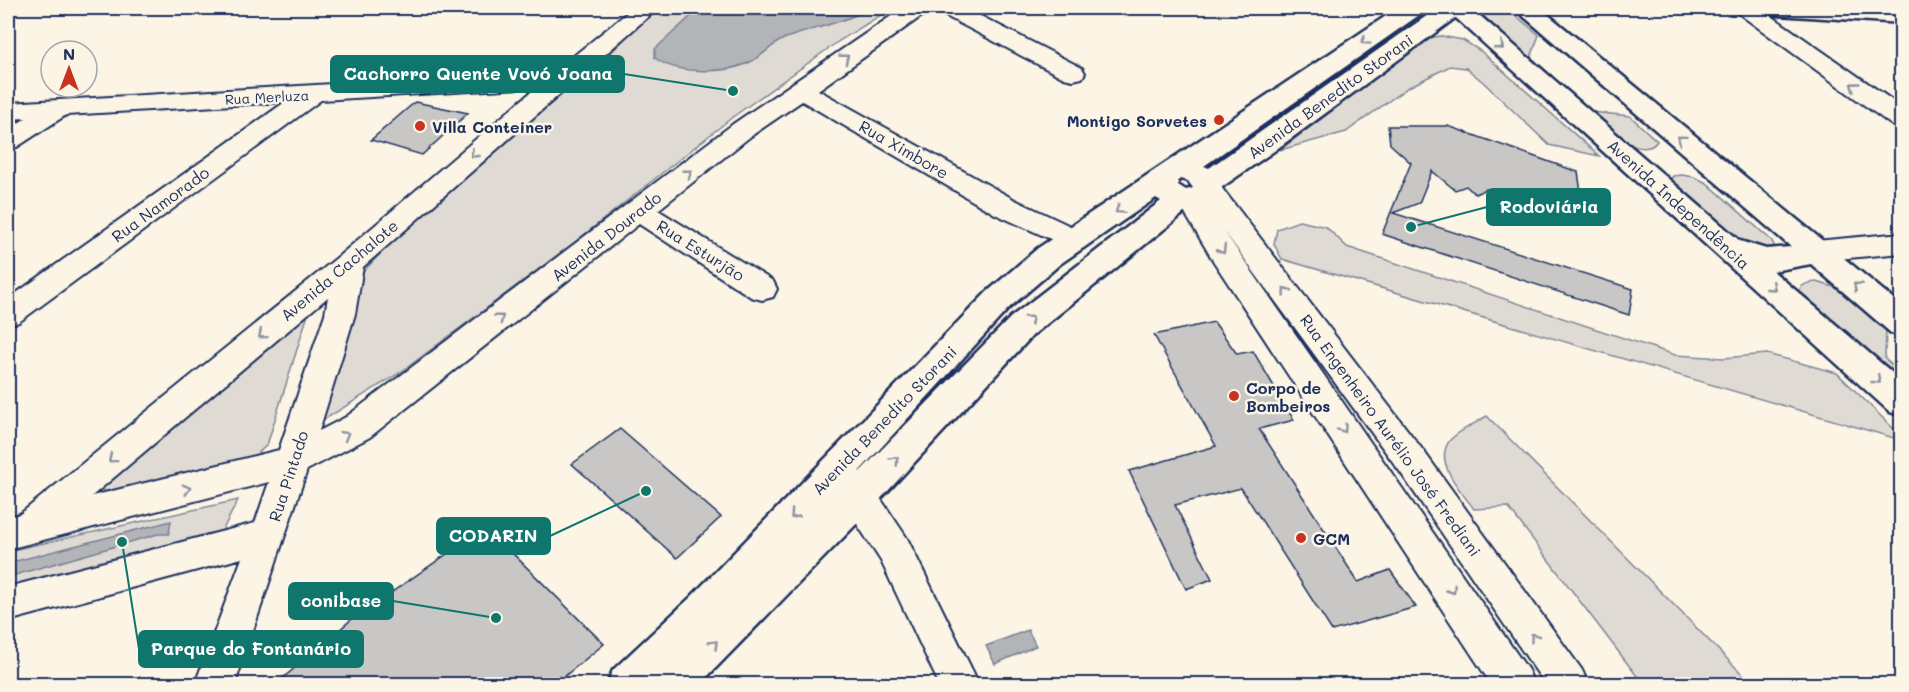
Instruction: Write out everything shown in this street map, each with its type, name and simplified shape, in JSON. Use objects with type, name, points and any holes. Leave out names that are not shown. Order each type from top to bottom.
[{"type":"main road","name":"Avenida Benedito Storani","points":[[672,684],[860,496],[1022,326],[1188,187],[1413,8]]},
{"type":"main road","name":"Avenida Benedito Storani","points":[[628,684],[705,610],[998,300],[1062,248],[1188,187],[1455,8]]},
{"type":"main road","name":"Avenida Independência","points":[[1455,8],[1647,173],[1723,244],[1902,402]]},
{"type":"main road","points":[[1526,8],[1902,324]]},
{"type":"main road","points":[[1777,8],[1894,15]]},
{"type":"main road","points":[[1647,173],[1667,168],[1694,170],[1741,190]]},
{"type":"main road","points":[[1723,244],[1760,260],[1777,261],[1797,258],[1816,251]]},
{"type":"street","name":"Avenida Cachalote","points":[[18,531],[349,263],[562,78],[647,8]]},
{"type":"street","name":"Avenida Dourado","points":[[293,461],[358,427],[742,130],[802,91],[853,52],[918,8]]},
{"type":"street","points":[[948,8],[1074,73]]},
{"type":"street","points":[[1746,8],[1902,120]]},
{"type":"street","name":"Rua Merluza","points":[[8,111],[562,78]]},
{"type":"street","name":"Rua Ximbore","points":[[802,91],[1005,207],[1062,248]]},
{"type":"street","name":"Rua Namorado","points":[[8,314],[313,94]]},
{"type":"street","points":[[8,141],[60,108]]},
{"type":"street","name":"Rua Engenheiro Aurélio José Frediani","points":[[1188,187],[1224,255],[1514,684]]},
{"type":"street","name":"Rua Engenheiro Aurélio José Frediani","points":[[1188,187],[1310,322],[1413,463],[1568,684]]},
{"type":"street","name":"Rua Esturjão","points":[[639,211],[762,289]]},
{"type":"street","points":[[1816,251],[1902,243]]},
{"type":"street","name":"Rua Pintado","points":[[215,684],[269,535],[340,314],[349,263]]},
{"type":"street","name":"Avenida Cachalote","points":[[18,531],[293,461]]},
{"type":"street","points":[[837,469],[860,496],[903,567],[959,684]]},
{"type":"street","points":[[8,604],[269,535]]},
{"type":"shaded area","points":[[662,8],[892,8],[839,41],[734,116],[571,245],[401,372],[322,421],[337,353],[359,276],[422,210],[603,61],[632,31]]},
{"type":"shaded area","points":[[700,8],[872,8],[786,38],[752,61],[730,68],[689,70],[664,64],[655,58],[655,49]]},
{"type":"shaded area","points":[[1477,8],[1507,8],[1539,35],[1531,57],[1592,112],[1630,116],[1657,141],[1647,148],[1626,144],[1477,14]]},
{"type":"shaded area","points":[[1441,36],[1463,40],[1482,52],[1599,156],[1549,145],[1466,68],[1450,66],[1407,88],[1346,132],[1280,150],[1429,38]]},
{"type":"shaded area","points":[[1682,175],[1707,183],[1772,241],[1775,248],[1773,253],[1750,252],[1670,186],[1673,176]]},
{"type":"shaded area","points":[[1299,221],[1326,227],[1347,247],[1675,355],[1724,358],[1767,354],[1837,373],[1901,436],[1901,440],[1282,259],[1274,244],[1277,229]]},
{"type":"shaded area","points":[[1816,282],[1841,289],[1886,326],[1885,359],[1901,373],[1901,392],[1797,299],[1802,286]]},
{"type":"shaded area","points":[[309,311],[267,445],[249,461],[106,497],[103,487]]},
{"type":"shaded area","points":[[1487,416],[1752,684],[1643,684],[1508,507],[1474,509],[1450,476],[1444,457],[1451,439]]},
{"type":"shaded area","points":[[238,500],[220,535],[8,589],[8,551]]},
{"type":"shaded area","points":[[171,521],[169,534],[158,534],[8,577],[8,563]]},
{"type":"shaded area","points":[[1028,630],[1036,646],[995,664],[986,646]]},
{"type":"building","name":"Villa Conteiner","points":[[415,102],[468,113],[422,155],[371,140]]},
{"type":"building","points":[[1388,126],[1448,126],[1578,172],[1582,199],[1542,215],[1523,200],[1515,203],[1505,194],[1486,189],[1475,194],[1466,186],[1455,190],[1432,171],[1419,203],[1393,213],[1633,289],[1629,315],[1382,234],[1411,163],[1390,144]]},
{"type":"building","name":"GCM","points":[[1214,322],[1237,354],[1253,351],[1294,420],[1259,429],[1358,582],[1390,570],[1416,607],[1332,631],[1241,488],[1175,505],[1212,579],[1186,589],[1129,471],[1216,446],[1154,335]]},
{"type":"building","points":[[620,429],[721,517],[677,558],[572,464]]},
{"type":"building","points":[[486,527],[604,644],[555,684],[276,684],[373,601],[376,603]]},
{"type":"place","name":"Cachorro Quente Vovó Joana","points":[[733,91]]},
{"type":"place","name":"Montigo Sorvetes","points":[[1219,120]]},
{"type":"place","name":"Villa Conteiner","points":[[420,126]]},
{"type":"place","name":"Rodoviária","points":[[1411,227]]},
{"type":"place","name":"Corpo de Bombeiros","points":[[1234,396]]},
{"type":"place","name":"CODARIN","points":[[646,491]]},
{"type":"place","name":"GCM","points":[[1301,538]]},
{"type":"place","name":"Parque do Fontanário","points":[[122,542]]},
{"type":"place","name":"conibase","points":[[496,618]]}]
